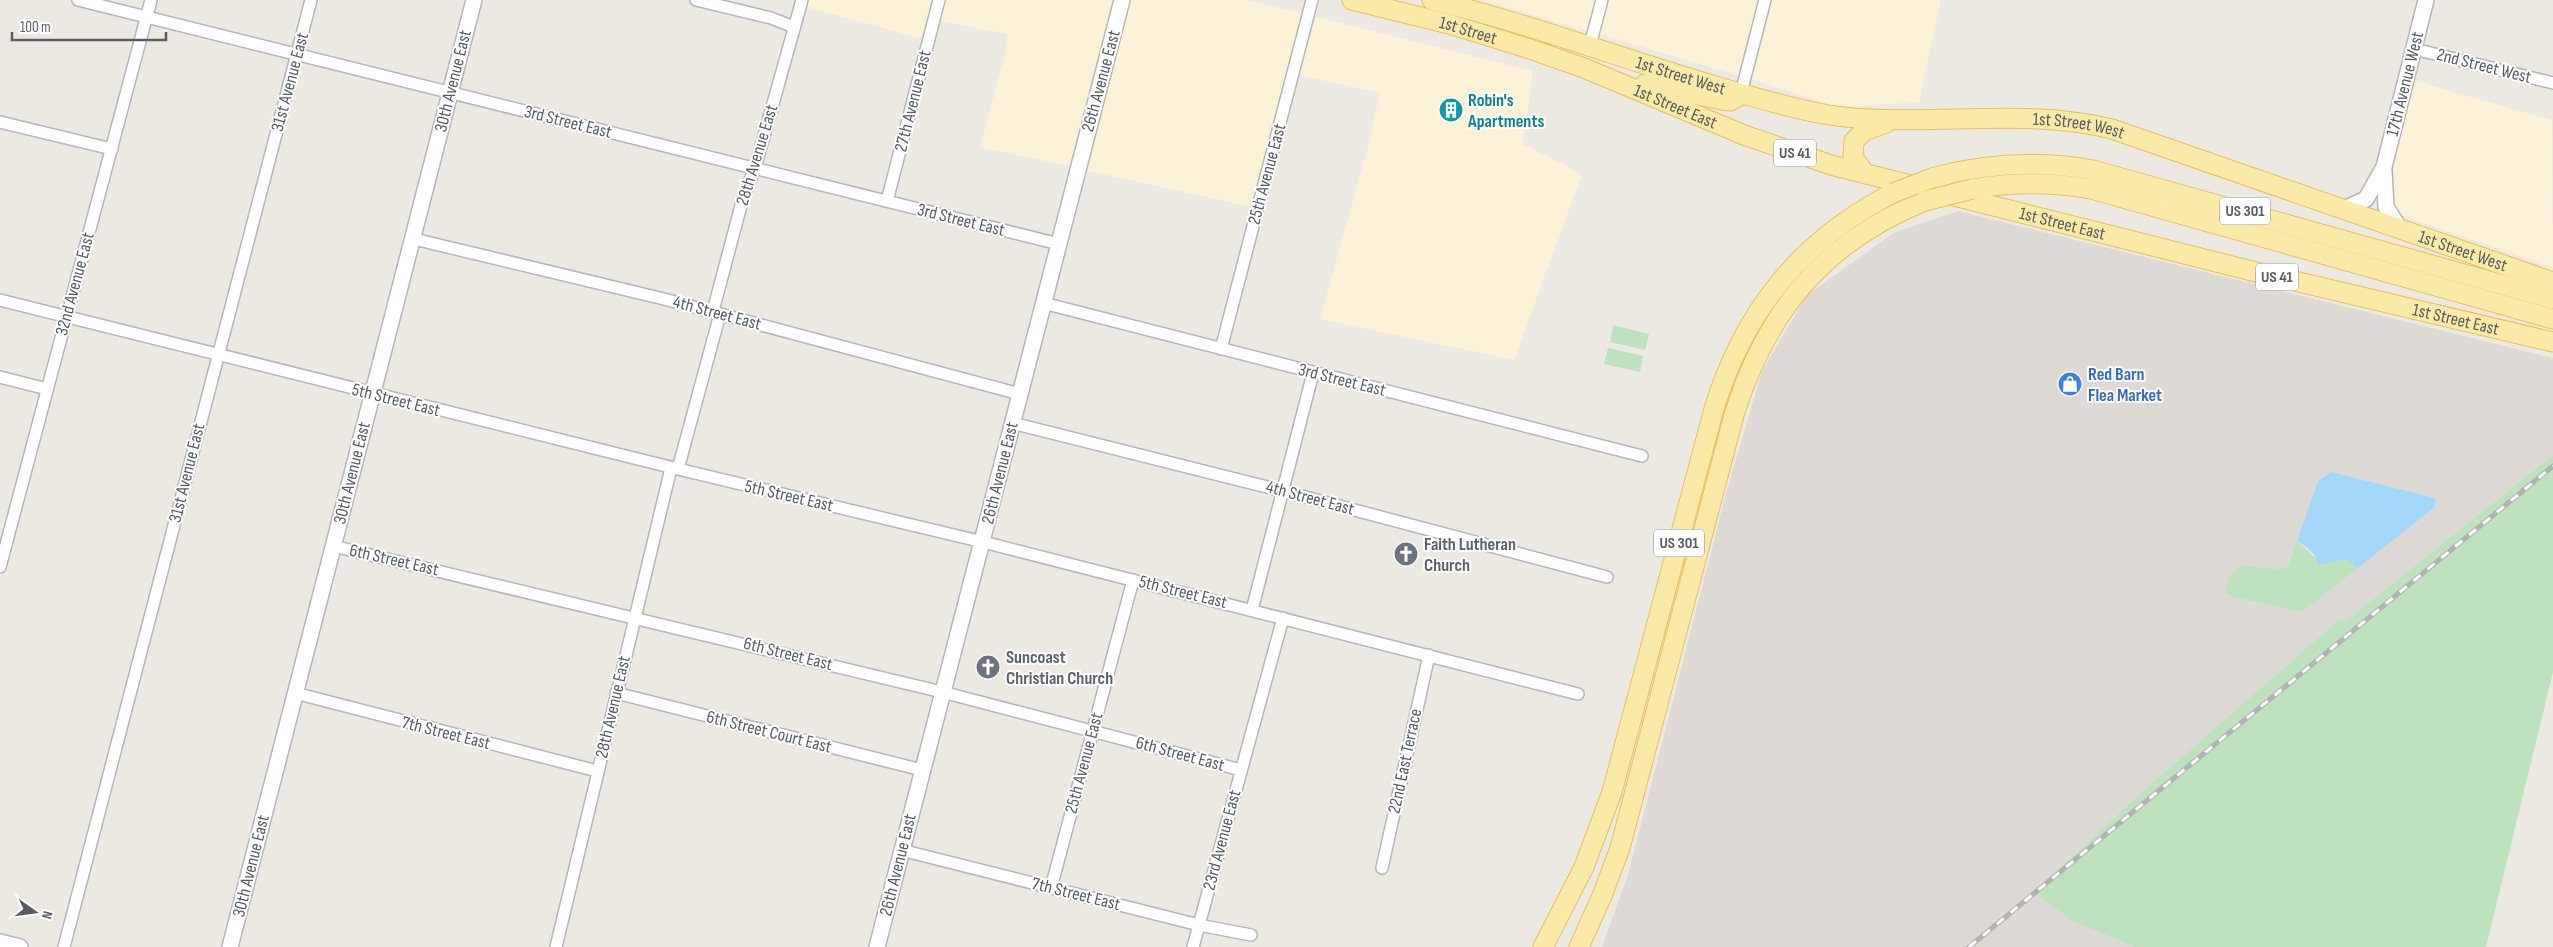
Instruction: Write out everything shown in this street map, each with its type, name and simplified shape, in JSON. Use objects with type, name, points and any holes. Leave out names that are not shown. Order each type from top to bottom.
[{"type":"main road","name":"1st Street","points":[[1352,0],[1500,39],[1584,68]]},
{"type":"main road","name":"1st Street","points":[[1435,0],[1590,45]]},
{"type":"main road","points":[[1388,8],[1428,11],[1573,51],[1584,50],[1590,45],[1595,64],[1615,80],[1727,101],[1736,99],[1741,93]]},
{"type":"main road","name":"1st Street West","points":[[1590,45],[1658,70],[1821,114],[1892,120],[2038,119],[2093,124],[2160,144],[2553,282]]},
{"type":"main road","name":"1st Street East","points":[[1584,68],[1744,136],[1798,155],[1865,174],[2252,271],[2553,342]]},
{"type":"main road","points":[[1865,174],[1854,157],[1854,141],[1864,131],[1892,120]]},
{"type":"main road","name":"1st Street West","points":[[1543,947],[1584,867],[1612,792],[1714,409],[1732,358],[1759,309],[1792,267],[1833,230],[1893,194],[1932,178],[1965,170],[2012,164],[2058,164],[2093,170],[2553,298]]},
{"type":"main road","name":"US 301","points":[[1579,947],[1602,896],[1620,848],[1734,415],[1752,364],[1778,317],[1799,289],[1824,263],[1866,230],[1925,201],[1972,188],[2038,183],[2091,189],[2553,319]]},
{"type":"street","name":"3rd Street East","points":[[78,0],[1059,244]]},
{"type":"street","name":"32nd Avenue East","points":[[0,567],[151,0]]},
{"type":"street","name":"31st Avenue East","points":[[64,947],[311,0]]},
{"type":"street","name":"30th Avenue East","points":[[230,947],[372,394],[414,239],[474,0]]},
{"type":"street","points":[[696,0],[771,18],[794,27]]},
{"type":"street","name":"28th Avenue East","points":[[556,947],[635,616],[716,312],[743,198],[755,168],[802,0]]},
{"type":"street","name":"27th Avenue East","points":[[887,201],[939,0]]},
{"type":"street","name":"26th Avenue East","points":[[877,947],[1122,0]]},
{"type":"street","name":"25th Avenue East","points":[[1221,348],[1312,0]]},
{"type":"street","points":[[1590,45],[1602,0]]},
{"type":"street","points":[[1741,93],[1765,0]]},
{"type":"street","name":"17th Avenue West","points":[[2344,209],[2366,199],[2384,167],[2426,0]]},
{"type":"street","name":"2nd Street West","points":[[2414,49],[2553,83]]},
{"type":"street","points":[[0,122],[112,149]]},
{"type":"street","name":"17th Avenue West","points":[[2384,167],[2386,206],[2400,229]]},
{"type":"street","name":"4th Street East","points":[[414,239],[716,312],[1020,394]]},
{"type":"street","name":"5th Street East","points":[[0,300],[675,469],[983,542],[1578,694]]},
{"type":"street","name":"3rd Street East","points":[[1043,303],[1642,456]]},
{"type":"street","points":[[1252,610],[1313,373]]},
{"type":"street","points":[[0,377],[47,389]]},
{"type":"street","name":"4th Street East","points":[[1012,424],[1284,491],[1607,577]]},
{"type":"street","name":"6th Street East","points":[[333,546],[635,616],[942,692],[1241,770]]},
{"type":"street","name":"25th Avenue East","points":[[1052,888],[1133,580]]},
{"type":"street","name":"23rd Avenue East","points":[[1193,947],[1283,618]]},
{"type":"street","name":"22nd East Terrace","points":[[1382,868],[1429,655]]},
{"type":"street","name":"6th Street Court East","points":[[616,693],[922,770]]},
{"type":"street","name":"7th Street East","points":[[295,694],[597,771]]},
{"type":"street","name":"7th Street East","points":[[901,850],[1199,925],[1251,935]]},
{"type":"street","points":[[0,942],[20,947]]},
{"type":"shaded area","points":[[808,0],[933,0],[923,39],[806,7]]},
{"type":"shaded area","points":[[945,0],[1114,0],[1073,167],[980,147],[1005,54],[1007,34],[940,21]]},
{"type":"shaded area","points":[[1126,0],[1246,0],[1304,14],[1252,207],[1084,170]]},
{"type":"shaded area","points":[[1480,0],[1594,0],[1587,31]]},
{"type":"shaded area","points":[[1607,0],[1759,0],[1740,76],[1599,34]]},
{"type":"shaded area","points":[[1771,0],[1941,0],[1919,102],[1840,108],[1751,79]]},
{"type":"shaded area","points":[[1316,17],[1533,71],[1523,144],[1582,174],[1514,360],[1320,319],[1368,147],[1380,93],[1299,75]]},
{"type":"shaded area","points":[[2412,80],[2552,120],[2553,268],[2392,212],[2388,197],[2391,165]]},
{"type":"shaded area","points":[[1958,211],[2553,358],[2553,455],[2347,620],[2340,619],[2152,783],[2034,892],[2072,921],[2135,947],[1602,947],[1628,875],[1726,494],[1762,371],[1807,295],[1895,232]],"holes":[[[2318,481],[2435,498],[2435,507],[2302,612],[2241,565],[2276,569],[2288,567]]]},
{"type":"green space","points":[[1613,325],[1649,334],[1645,350],[1610,342]]},
{"type":"green space","points":[[1608,348],[1643,356],[1640,372],[1604,364]]},
{"type":"green space","points":[[2553,455],[2553,672],[2486,947],[2135,947],[2072,921],[2034,892],[2152,783],[2340,619],[2347,620]]},
{"type":"green space","points":[[2297,541],[2317,559],[2347,558],[2358,568],[2302,612],[2234,597],[2225,593],[2230,576],[2241,565],[2276,569],[2288,567]]},
{"type":"water","points":[[2331,472],[2435,498],[2435,507],[2358,568],[2347,559],[2318,565],[2316,557],[2297,541],[2318,481]]},
{"type":"railway","points":[[1969,947],[2553,466]]},
{"type":"place","name":"Robin's Apartments","points":[[1451,110]]},
{"type":"place","name":"Red Barn Flea Market","points":[[2070,384]]},
{"type":"place","name":"Faith Lutheran Church","points":[[1406,554]]},
{"type":"place","name":"Suncoast Christian Church","points":[[988,667]]}]
